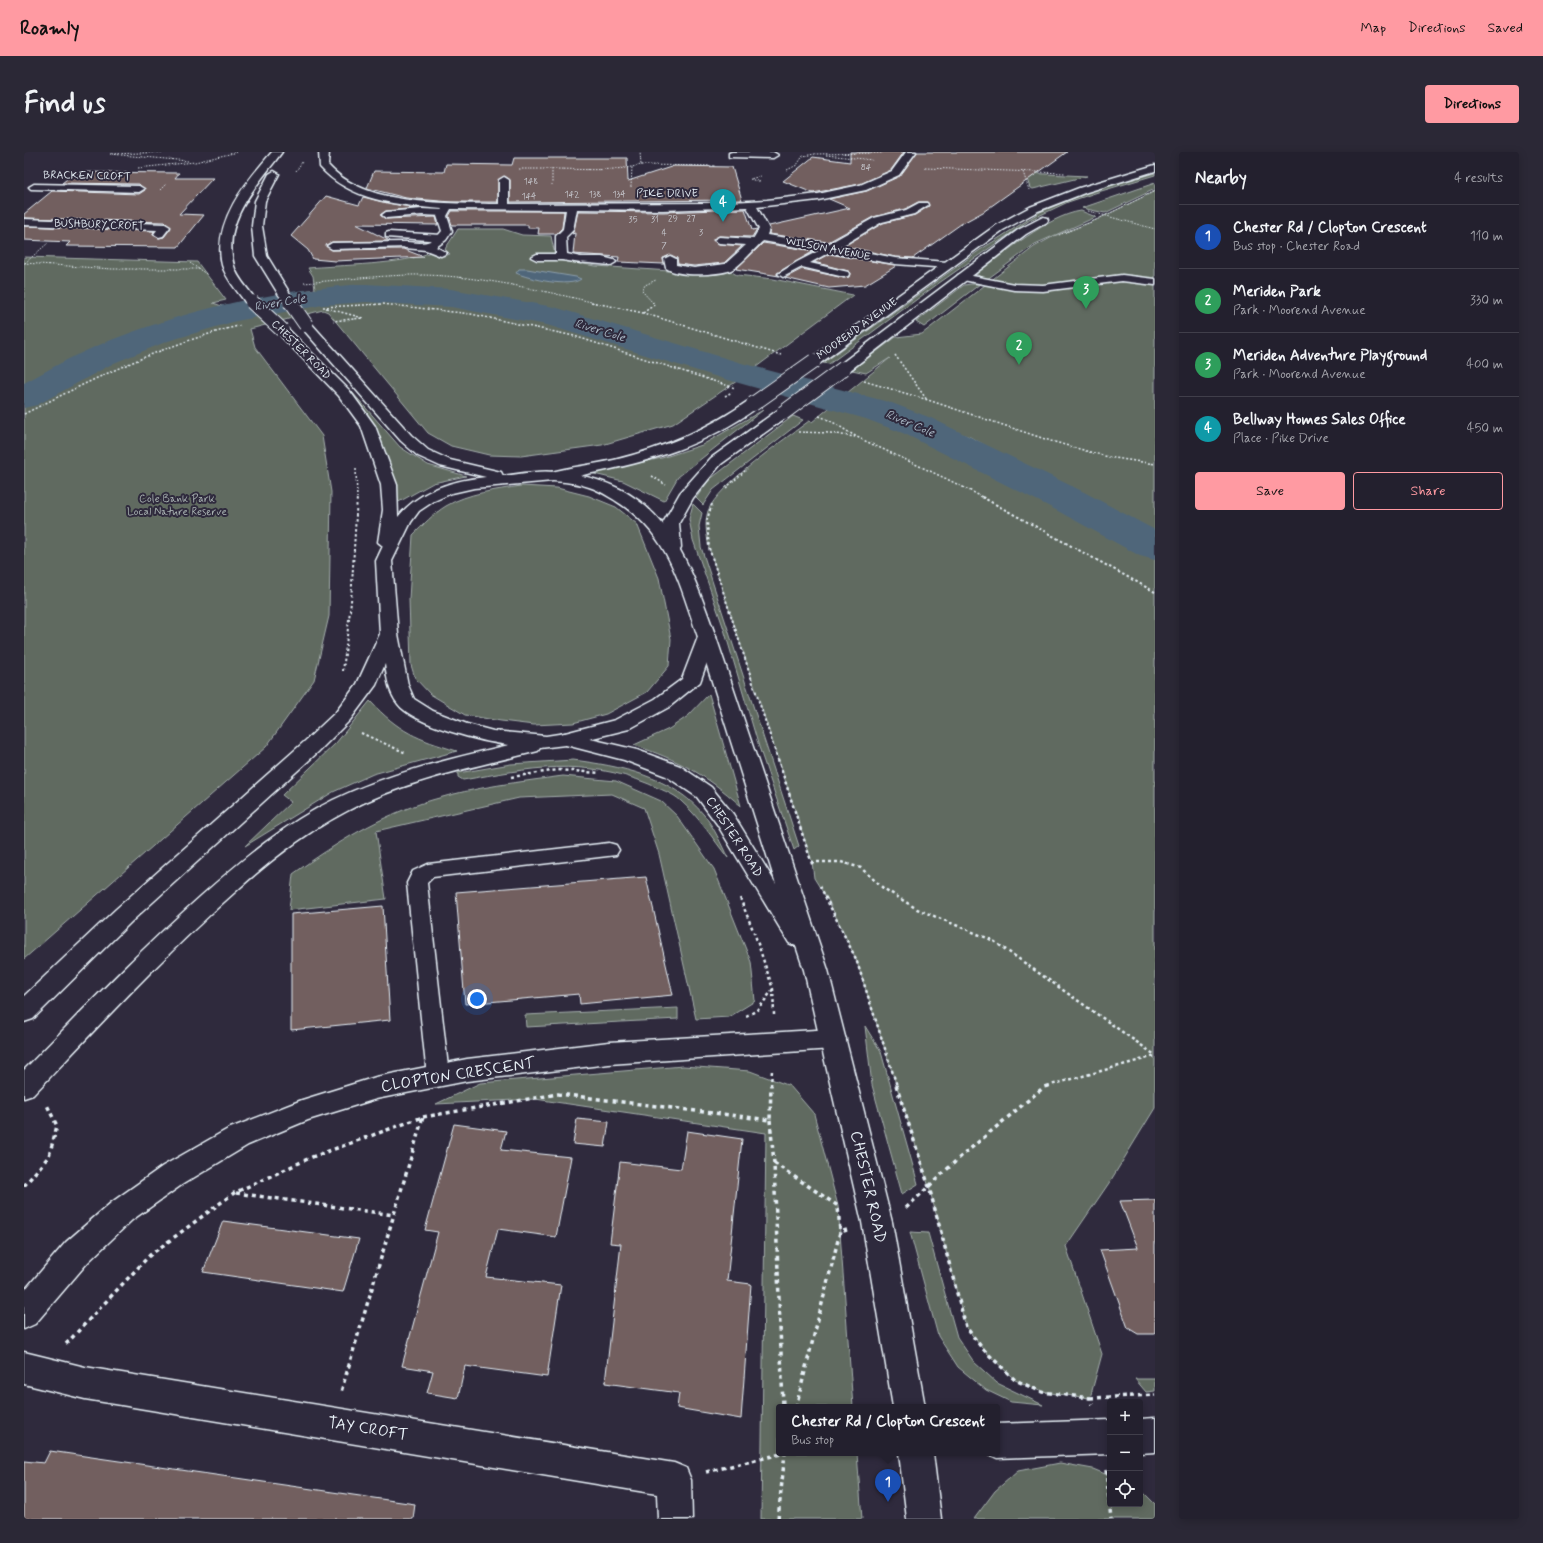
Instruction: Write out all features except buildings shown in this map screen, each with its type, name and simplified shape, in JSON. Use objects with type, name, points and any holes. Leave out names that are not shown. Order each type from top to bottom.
[{"type":"main road","name":"CHESTER ROAD","points":[[277,152],[248,190],[235,214],[226,239],[226,255],[230,271],[249,299],[344,393],[368,426],[389,485],[391,510],[384,561],[389,634],[398,685],[406,702],[426,715],[460,728],[492,737],[556,741],[630,755],[673,771],[704,792],[725,819],[816,970]]},
{"type":"main road","name":"PIKE DRIVE","points":[[324,152],[323,165],[327,171],[331,176],[352,188],[396,200],[446,209],[572,206],[751,205],[785,203],[852,190],[875,183],[903,165]]},
{"type":"main road","points":[[903,165],[911,152]]},
{"type":"main road","points":[[732,157],[772,155]]},
{"type":"main road","name":"CHESTER ROAD","points":[[282,164],[270,179],[260,201],[257,226],[261,256],[282,292],[306,325],[406,438],[423,453],[445,463],[509,478]]},
{"type":"main road","name":"MOOREND AVENUE","points":[[553,476],[626,461],[673,448],[710,432],[814,361],[999,228],[1034,209],[1083,190],[1155,168]]},
{"type":"main road","points":[[26,176],[34,187],[26,198]]},
{"type":"main road","points":[[504,180],[504,207]]},
{"type":"main road","points":[[1097,198],[1155,180]]},
{"type":"main road","name":"BRACKEN CROFT","points":[[34,187],[139,189]]},
{"type":"main road","points":[[670,259],[670,266],[680,269],[708,270],[728,267],[759,239],[764,228],[751,205]]},
{"type":"main road","points":[[830,248],[878,220],[910,212],[923,205]]},
{"type":"main road","points":[[562,257],[561,236],[568,230],[572,206]]},
{"type":"main road","points":[[428,247],[442,238],[447,231],[442,216],[446,209]]},
{"type":"main road","name":"MOOREND AVENUE","points":[[673,547],[671,522],[686,496],[716,461],[844,368],[1022,232],[1054,213]]},
{"type":"main road","name":"BUSHBURY CROFT","points":[[24,222],[165,227],[159,234]]},
{"type":"main road","name":"WILSON AVENUE","points":[[719,240],[759,239],[830,248],[895,261],[947,265]]},
{"type":"main road","points":[[405,245],[428,247],[442,253]]},
{"type":"main road","points":[[537,257],[562,257],[581,260]]},
{"type":"main road","name":"WILSON AVENUE","points":[[895,261],[931,276]]},
{"type":"main road","points":[[384,561],[402,521],[413,508],[428,498],[447,490],[474,483],[509,478],[553,476],[594,483],[642,509],[659,526],[673,547]]},
{"type":"main road","name":"CHESTER ROAD","points":[[673,547],[708,637],[816,970],[877,1222],[908,1404]]},
{"type":"main road","points":[[24,1012],[124,915],[336,723],[366,685],[389,634]]},
{"type":"main road","points":[[24,1087],[180,928],[256,861],[314,819],[378,788],[438,770],[622,725],[662,703],[690,682],[708,637]]},
{"type":"main road","name":"CLOPTON CRESCENT","points":[[24,1314],[77,1252],[122,1211],[173,1175],[238,1136],[302,1111],[376,1088],[467,1070],[609,1053],[833,1039]]},
{"type":"main road","name":"TAY CROFT","points":[[32,1371],[85,1383],[674,1480]]},
{"type":"main road","points":[[1143,1436],[1155,1435]]},
{"type":"main road","points":[[1000,1441],[1106,1437]]},
{"type":"main road","points":[[916,1456],[924,1519]]},
{"type":"main road","points":[[674,1480],[675,1519]]},
{"type":"lane","points":[[386,215],[446,209]]},
{"type":"lane","points":[[379,234],[442,238]]},
{"type":"lane","points":[[332,246],[405,245]]},
{"type":"lane","points":[[783,274],[830,248]]},
{"type":"lane","points":[[581,260],[602,260],[611,262]]},
{"type":"lane","points":[[800,264],[844,274]]},
{"type":"lane","points":[[962,277],[1014,287],[1043,288],[1122,278],[1155,282]]},
{"type":"lane","points":[[438,1076],[417,883],[420,876],[428,871],[609,850]]},
{"type":"path","points":[[171,152],[110,154],[195,162]]},
{"type":"path","points":[[134,168],[195,162],[238,152]]},
{"type":"path","points":[[640,152],[641,165]]},
{"type":"path","points":[[815,153],[903,165],[1067,174]]},
{"type":"path","points":[[786,170],[799,164],[803,156],[815,153],[886,153]]},
{"type":"path","points":[[504,180],[514,180],[515,169],[616,169],[641,165],[727,166],[732,157]]},
{"type":"path","points":[[296,171],[303,159]]},
{"type":"path","points":[[552,169],[552,185]]},
{"type":"path","points":[[1023,172],[1029,190]]},
{"type":"path","points":[[763,183],[750,179],[764,175]]},
{"type":"path","points":[[1105,215],[1155,191]]},
{"type":"path","points":[[1087,211],[1155,229]]},
{"type":"path","points":[[24,263],[78,269],[200,269]]},
{"type":"path","points":[[643,313],[654,305],[653,301],[642,291],[645,285],[674,274],[680,269]]},
{"type":"path","points":[[299,284],[410,275],[456,277],[533,289],[643,313],[783,356]]},
{"type":"path","points":[[316,309],[324,307],[383,304],[471,314],[574,336],[735,388]]},
{"type":"path","points":[[324,307],[363,318],[332,321]]},
{"type":"path","points":[[24,414],[128,362],[194,338],[246,324]]},
{"type":"path","points":[[895,355],[928,400]]},
{"type":"path","points":[[857,379],[928,400],[1051,441],[1108,457],[1155,464]]},
{"type":"path","points":[[816,415],[831,420],[857,437],[939,474],[1155,592]]},
{"type":"path","points":[[799,428],[794,432],[830,433],[857,437]]},
{"type":"path","points":[[626,461],[686,496]]},
{"type":"path","points":[[340,677],[343,670],[351,602],[356,522],[356,463]]},
{"type":"path","points":[[722,491],[752,464]]},
{"type":"path","points":[[713,501],[708,512],[706,528],[709,548],[812,862],[813,870]]},
{"type":"path","points":[[336,723],[420,759],[438,770]]},
{"type":"path","points":[[781,862],[841,862],[861,868],[883,888],[917,909],[992,940],[1155,1055]]},
{"type":"path","points":[[818,884],[829,902],[856,959],[929,1187],[966,1327],[982,1348],[1015,1380],[1042,1392],[1090,1398],[1155,1396]]},
{"type":"path","points":[[762,1043],[774,1163],[783,1404]]},
{"type":"path","points":[[929,1187],[958,1159],[1044,1087],[1155,1055]]},
{"type":"path","points":[[32,1371],[150,1255],[234,1193],[312,1157],[423,1117],[558,1094],[770,1120]]},
{"type":"path","points":[[24,1186],[50,1156],[57,1126],[47,1104]]},
{"type":"path","points":[[332,1424],[423,1117]]},
{"type":"path","points":[[774,1163],[838,1206],[840,1232],[797,1404]]},
{"type":"path","points":[[234,1193],[394,1214]]},
{"type":"path","points":[[840,1232],[877,1222]]},
{"type":"path","points":[[1090,1398],[1106,1437],[1111,1519]]},
{"type":"path","points":[[674,1480],[776,1455]]},
{"type":"path","points":[[778,1519],[785,1456]]},
{"type":"green space","points":[[1025,173],[1087,176],[1033,189],[1030,188]]},
{"type":"green space","points":[[1155,173],[1155,175],[1068,202],[1030,220],[939,283],[829,364],[823,363],[980,250],[1040,212],[1091,191]]},
{"type":"green space","points":[[1155,183],[1155,189],[1105,213],[1082,208]]},
{"type":"green space","points":[[1155,191],[1155,536],[970,437],[847,393],[890,358],[866,373],[852,370],[896,337],[922,334],[1034,247],[1054,236],[1096,220]]},
{"type":"green space","points":[[1081,211],[1096,217],[1035,244],[986,280],[976,274],[1040,228],[1068,214]]},
{"type":"green space","name":"Cole Bank Park Local Nature Reserve","points":[[458,229],[503,229],[522,235],[551,236],[556,260],[596,266],[699,273],[728,270],[737,275],[773,279],[853,295],[740,379],[673,424],[602,445],[521,456],[489,455],[451,446],[428,433],[328,312],[323,310],[250,329],[255,347],[322,436],[331,492],[329,616],[314,680],[266,747],[24,959],[24,257],[197,262],[226,300],[213,303],[222,306],[315,289],[313,276],[308,268],[405,260],[430,252],[444,256],[450,254],[445,249]]},
{"type":"green space","points":[[980,284],[924,327],[916,322],[964,285]]},
{"type":"green space","points":[[352,392],[400,447],[428,465],[466,476],[433,483],[395,504],[348,393]]},
{"type":"green space","points":[[834,404],[908,427],[952,452],[1064,507],[1155,555],[1155,1108],[1111,1180],[1066,1246],[1102,1354],[1090,1398],[1042,1392],[1015,1380],[982,1348],[966,1327],[929,1187],[856,959],[829,902],[814,878],[812,862],[709,548],[706,520],[708,511],[714,500],[753,463],[809,421],[812,422]]},
{"type":"green space","points":[[763,410],[678,477],[664,501],[623,481],[590,473],[662,458],[702,445]]},
{"type":"green space","points":[[793,416],[803,420],[713,490],[703,505],[696,498],[709,480]]},
{"type":"green space","points":[[521,486],[557,488],[589,496],[616,507],[637,524],[659,578],[671,639],[669,666],[647,692],[606,714],[573,723],[534,725],[465,715],[430,694],[415,678],[411,665],[409,599],[413,535],[437,512],[463,498]]},
{"type":"green space","points":[[693,504],[702,513],[699,526],[701,547],[799,846],[794,850],[759,747],[724,629],[693,540],[689,519]]},
{"type":"green space","points":[[709,694],[741,806],[703,776],[691,769],[634,745],[669,729],[688,716]]},
{"type":"green space","points":[[370,701],[380,712],[409,733],[457,751],[373,774],[333,792],[245,846],[291,802],[282,795],[336,743]]},
{"type":"green space","points":[[573,760],[591,762],[644,775],[677,791],[691,802],[708,820],[728,858],[700,821],[678,798],[649,784],[625,776],[602,770],[556,767],[511,772],[463,780],[458,777],[458,773],[511,764]]},
{"type":"green space","points":[[563,776],[616,781],[661,801],[677,816],[714,869],[751,962],[755,1001],[729,1017],[696,1019],[659,854],[644,808],[612,794],[519,798],[376,831],[386,899],[289,910],[293,874],[342,841],[377,822],[413,806],[448,795],[497,785]]},
{"type":"green space","points":[[678,1008],[678,1019],[526,1027],[525,1015]]},
{"type":"green space","points":[[865,1026],[881,1052],[918,1184],[902,1194],[872,1085]]},
{"type":"green space","points":[[683,1066],[750,1071],[790,1086],[814,1114],[838,1206],[853,1404],[776,1404],[776,1456],[857,1456],[862,1519],[761,1519],[766,1133],[535,1099],[436,1104],[480,1083]]},
{"type":"green space","points":[[910,1232],[928,1233],[957,1337],[974,1362],[997,1383],[1043,1405],[1011,1402],[986,1390],[958,1367],[938,1336]]},
{"type":"green space","points":[[1135,1379],[1155,1379],[1155,1391],[1146,1392]]},
{"type":"green space","points":[[1060,1463],[1093,1469],[1107,1475],[1107,1507],[1143,1507],[1143,1492],[1155,1504],[1155,1519],[974,1519],[995,1491],[1018,1471]]},
{"type":"water","points":[[519,269],[527,269],[581,279],[576,282],[568,283],[549,282],[516,273]]},
{"type":"waterway","name":"River Cole","points":[[24,397],[102,356],[156,334],[231,312],[323,296],[366,293],[451,298],[554,317],[733,371],[879,411],[918,426],[1070,501],[1155,547]]},
{"type":"place","name":"Bellway Homes Sales Office","points":[[723,222]]},
{"type":"place","name":"Meriden Adventure Playground","points":[[1086,309]]},
{"type":"place","name":"Meriden Park","points":[[1019,365]]},
{"type":"place","name":"Chester Rd / Clopton Crescent","points":[[888,1502]]}]
